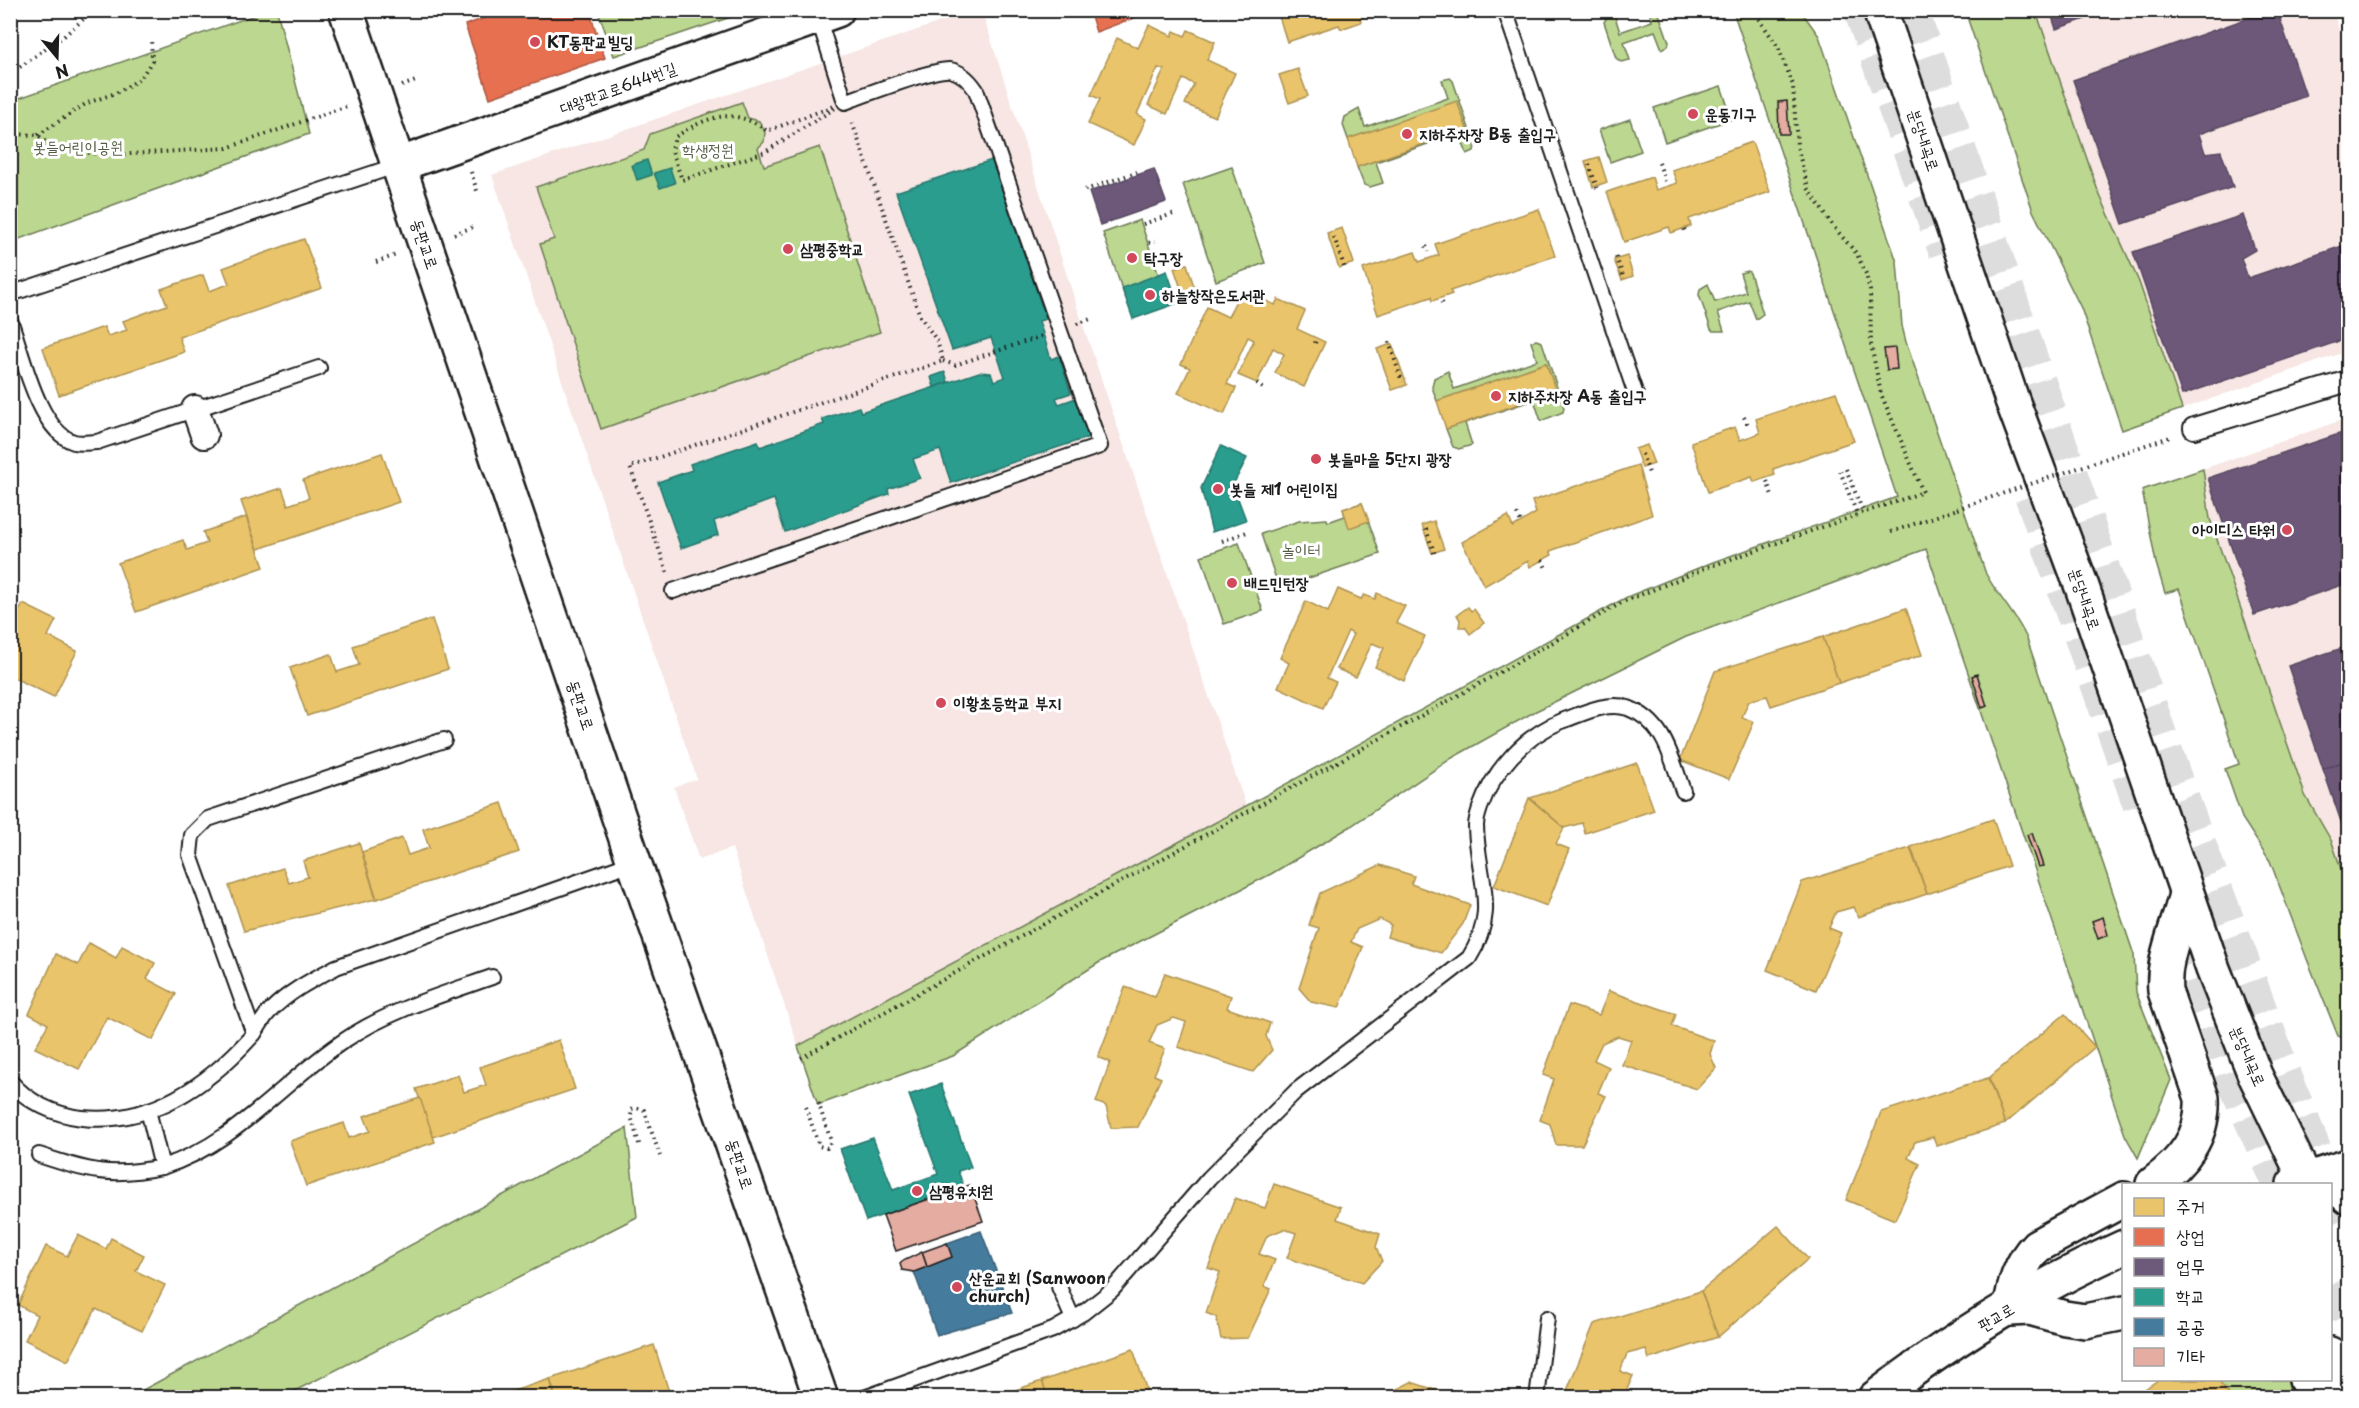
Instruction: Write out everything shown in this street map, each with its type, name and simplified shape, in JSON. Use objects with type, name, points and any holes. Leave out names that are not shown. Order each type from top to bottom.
[{"type":"main road","name":"동판교로","points":[[346,10],[634,862],[821,1398]]},
{"type":"main road","name":"분당내곡로","points":[[1880,10],[2012,400],[2082,587],[2234,1027],[2255,1075],[2310,1183]]},
{"type":"main road","name":"대왕판교로644번길","points":[[399,165],[828,14]]},
{"type":"main road","points":[[2155,1183],[2187,1151],[2200,1126],[2203,1113],[2202,1098],[2165,992],[2163,975],[2186,893]]},
{"type":"main road","points":[[2313,1183],[2349,1166]]},
{"type":"main road","points":[[2332,1189],[2341,1191],[2349,1197]]},
{"type":"main road","points":[[2122,1200],[2037,1246],[2027,1258],[2014,1285],[2010,1309],[2030,1308],[2085,1321],[2122,1313]]},
{"type":"main road","name":"판교로","points":[[1875,1398],[1933,1355],[2077,1270],[2122,1248]]},
{"type":"main road","points":[[2336,1394],[2349,1351]]},
{"type":"main road","points":[[2332,1362],[2336,1394]]},
{"type":"main road","points":[[2308,1381],[2336,1394]]},
{"type":"street","points":[[2194,428],[2349,381]]},
{"type":"street","points":[[195,410],[204,435]]},
{"type":"lane","points":[[1505,10],[1636,395]]},
{"type":"lane","points":[[673,591],[1100,446],[980,97],[973,85],[957,73],[940,70],[845,102],[828,14]]},
{"type":"lane","points":[[10,294],[399,165]]},
{"type":"lane","points":[[10,320],[40,405],[55,429],[74,442],[97,442],[319,368]]},
{"type":"lane","points":[[864,1398],[1053,1330],[1073,1319],[1112,1290],[1209,1178],[1296,1090],[1469,958],[1480,940],[1486,913],[1476,822],[1486,792],[1505,764],[1528,741],[1555,724],[1582,714],[1607,706],[1625,707],[1647,717],[1660,732],[1683,791]]},
{"type":"lane","points":[[254,1034],[190,855],[192,835],[208,819],[444,740]]},
{"type":"lane","points":[[10,1081],[16,1094],[64,1116],[92,1119],[132,1116],[166,1104],[198,1087],[228,1062],[254,1034],[268,1012],[293,991],[336,968],[634,862]]},
{"type":"lane","points":[[39,1155],[78,1168],[125,1174],[162,1167],[192,1157],[229,1134],[319,1058],[375,1021],[405,1007],[492,977]]},
{"type":"lane","points":[[148,1110],[162,1167]]},
{"type":"lane","points":[[1059,1287],[1073,1319]]},
{"type":"lane","points":[[1537,1398],[1547,1318]]},
{"type":"path","points":[[10,74],[64,36],[94,10]]},
{"type":"path","points":[[801,1058],[1488,679],[1623,602],[1711,566],[1923,492],[1881,394],[1871,344],[1870,291],[1866,274],[1857,254],[1832,225],[1808,188],[1797,146],[1793,85],[1778,47],[1753,10]]},
{"type":"path","points":[[10,134],[38,135],[87,103],[116,93],[140,79],[152,61],[151,38]]},
{"type":"path","points":[[845,102],[765,152],[682,180],[672,151],[675,137],[696,124],[726,114],[748,119],[767,131],[845,102]]},
{"type":"path","points":[[845,102],[920,316],[937,341],[943,361]]},
{"type":"path","points":[[38,135],[54,150],[114,156],[227,148],[323,114]]},
{"type":"path","points":[[1659,163],[1665,182]]},
{"type":"path","points":[[1589,164],[1598,191]]},
{"type":"path","points":[[1085,190],[1137,172]]},
{"type":"path","points":[[1143,224],[1173,214]]},
{"type":"path","points":[[1334,237],[1345,269]]},
{"type":"path","points":[[1149,243],[1155,241]]},
{"type":"path","points":[[1426,246],[1428,252]]},
{"type":"path","points":[[1167,252],[1170,260]]},
{"type":"path","points":[[1616,257],[1623,276]]},
{"type":"path","points":[[673,591],[630,467],[943,361],[955,365],[1093,318]]},
{"type":"path","points":[[1389,342],[1402,382]]},
{"type":"path","points":[[1257,383],[1264,389]]},
{"type":"path","points":[[1744,417],[1749,427]]},
{"type":"path","points":[[1891,532],[2194,428]]},
{"type":"path","points":[[1642,454],[1649,473]]},
{"type":"path","points":[[1846,469],[1863,512]]},
{"type":"path","points":[[1840,471],[1857,514]]},
{"type":"path","points":[[1767,481],[1772,495]]},
{"type":"path","points":[[1517,514],[1521,522]]},
{"type":"path","points":[[1426,529],[1435,555]]},
{"type":"path","points":[[1222,541],[1250,531]]},
{"type":"path","points":[[1542,560],[1546,568]]},
{"type":"path","points":[[806,1107],[819,1146],[827,1148],[831,1141],[817,1099]]},
{"type":"path","points":[[639,1144],[631,1116],[632,1109],[636,1108],[644,1110],[660,1156]]},
{"type":"shaded area","points":[[973,11],[979,11],[983,15],[1082,322],[1246,806],[798,1046],[732,848],[699,860],[674,787],[697,779],[492,175]]},
{"type":"shaded area","points":[[2036,11],[2333,11],[2348,56],[2348,351],[2182,409],[2139,282],[2098,191]]},
{"type":"shaded area","points":[[2348,418],[2348,890],[2332,842],[2305,795],[2210,519],[2203,469]]},
{"type":"green space","points":[[598,10],[749,11],[614,56]]},
{"type":"green space","name":"봇들어린이공원","points":[[266,11],[277,11],[309,134],[11,242],[11,101]]},
{"type":"green space","points":[[1649,11],[1658,11],[1669,42],[1668,46],[1662,49],[1655,31],[1624,42],[1630,60],[1621,62],[1616,58],[1604,22],[1607,17],[1614,14],[1620,32],[1652,21]]},
{"type":"green space","points":[[1733,11],[1801,11],[1819,36],[1897,262],[1902,326],[1906,342],[1986,574],[2027,639],[2134,955],[2136,992],[2171,1080],[2138,1158],[2125,1135],[1926,549],[1686,637],[1534,712],[1452,758],[1348,828],[1271,874],[1100,962],[953,1056],[818,1105],[798,1046],[1246,806],[1627,597],[1713,562],[1897,497]]},
{"type":"green space","points":[[1965,11],[2036,11],[2098,191],[2139,282],[2182,409],[2122,430],[2081,308],[2033,211]]},
{"type":"green space","points":[[1450,78],[1475,146],[1474,151],[1467,154],[1459,133],[1376,162],[1383,183],[1370,187],[1364,185],[1357,167],[1467,129],[1457,102],[1348,139],[1343,125],[1345,117],[1359,109],[1365,127],[1448,98],[1442,80]]},
{"type":"green space","name":"운동기구","points":[[1721,86],[1732,119],[1665,142],[1654,108]]},
{"type":"green space","name":"학생정원","points":[[742,102],[748,118],[759,121],[765,132],[764,142],[758,148],[764,166],[820,147],[880,332],[601,429],[540,244],[554,239],[536,187],[644,150],[650,134]]},
{"type":"green space","points":[[1630,119],[1641,151],[1610,162],[1599,130]]},
{"type":"green space","points":[[1232,167],[1265,263],[1216,281],[1183,184]]},
{"type":"green space","name":"탁구장","points":[[1140,220],[1161,282],[1124,295],[1103,233]]},
{"type":"green space","points":[[1748,271],[1763,314],[1756,319],[1749,301],[1718,312],[1724,331],[1713,331],[1699,295],[1700,289],[1708,284],[1715,302],[1746,292],[1740,273]]},
{"type":"green space","points":[[1536,340],[1542,342],[1564,408],[1563,412],[1541,421],[1534,400],[1465,423],[1472,445],[1459,449],[1453,447],[1446,429],[1556,391],[1546,363],[1437,401],[1432,387],[1434,378],[1448,371],[1454,389],[1537,360],[1531,342]]},
{"type":"green space","points":[[2203,469],[2210,519],[2305,795],[2332,842],[2348,890],[2348,1040],[2338,1036],[2270,861],[2242,818],[2225,769],[2239,764],[2179,589],[2165,593],[2156,563],[2142,490]]},
{"type":"green space","name":"놀이터","points":[[1362,503],[1380,554],[1279,588],[1261,534],[1299,521],[1327,519],[1328,522],[1345,516],[1343,509]]},
{"type":"green space","name":"배드민턴장","points":[[1239,543],[1263,611],[1224,624],[1201,556]]},
{"type":"green space","points":[[627,1128],[637,1217],[283,1397],[130,1397]]},
{"type":"green space","points":[[2191,1381],[2289,1381],[2298,1397],[2200,1397]]},
{"type":"building: 주거","points":[[1277,10],[1384,10],[1360,18],[1361,22],[1341,29],[1339,25],[1287,42]]},
{"type":"building: 주거","points":[[1149,25],[1172,36],[1174,31],[1185,36],[1188,30],[1215,42],[1207,60],[1235,73],[1215,117],[1185,104],[1194,84],[1183,79],[1167,114],[1148,105],[1164,70],[1158,68],[1137,114],[1146,119],[1134,145],[1088,124],[1100,99],[1091,95],[1117,38],[1138,48]]},
{"type":"building: 주거","points":[[1298,69],[1308,96],[1289,103],[1279,75]]},
{"type":"building: 주거","name":"지하주차장 B동 출입구","points":[[1457,101],[1467,129],[1357,167],[1348,139]]},
{"type":"building: 주거","points":[[1752,142],[1770,192],[1689,219],[1691,226],[1671,233],[1669,227],[1624,242],[1607,192],[1652,177],[1656,190],[1677,183],[1672,170]]},
{"type":"building: 주거","points":[[1599,157],[1607,182],[1593,187],[1585,161]]},
{"type":"building: 주거","points":[[1539,209],[1555,256],[1450,291],[1452,294],[1432,301],[1431,297],[1378,315],[1363,269],[1415,252],[1419,262],[1439,255],[1435,244]]},
{"type":"building: 주거","points":[[1342,228],[1354,263],[1339,268],[1327,233]]},
{"type":"building: 주거","points":[[304,239],[322,288],[179,337],[184,352],[59,395],[43,348],[104,327],[108,336],[127,330],[123,321],[167,305],[161,289],[203,275],[209,291],[229,284],[223,268]]},
{"type":"building: 주거","points":[[1627,256],[1633,276],[1622,280],[1614,260]]},
{"type":"building: 주거","points":[[1187,264],[1197,296],[1185,300],[1174,268]]},
{"type":"building: 주거","points":[[1239,294],[1262,305],[1264,300],[1275,305],[1278,299],[1305,311],[1297,329],[1325,342],[1304,387],[1275,373],[1284,354],[1273,348],[1257,383],[1238,375],[1254,340],[1248,337],[1227,384],[1236,388],[1224,414],[1178,393],[1190,368],[1181,364],[1207,307],[1228,317]]},
{"type":"building: 주거","points":[[1392,344],[1407,385],[1392,390],[1377,349]]},
{"type":"building: 주거","name":"지하주차장 A동 출입구","points":[[1546,363],[1556,391],[1446,429],[1437,401]]},
{"type":"building: 주거","points":[[1836,392],[1854,441],[1773,469],[1775,475],[1754,482],[1752,477],[1708,492],[1691,442],[1735,427],[1740,440],[1760,433],[1756,419]]},
{"type":"building: 주거","points":[[1647,445],[1654,464],[1642,468],[1635,449]]},
{"type":"building: 주거","points":[[382,453],[399,502],[258,549],[241,501],[282,488],[288,505],[309,498],[303,480]]},
{"type":"building: 주거","points":[[1638,465],[1652,515],[1550,551],[1552,555],[1530,567],[1528,561],[1484,586],[1462,542],[1508,516],[1513,527],[1536,513],[1532,501]]},
{"type":"building: 주거","points":[[1362,503],[1369,521],[1349,528],[1343,509]]},
{"type":"building: 주거","points":[[246,517],[264,567],[136,612],[118,563],[183,540],[187,550],[207,543],[203,532]]},
{"type":"building: 주거","points":[[1434,521],[1444,549],[1432,553],[1422,525]]},
{"type":"building: 주거","points":[[1338,589],[1361,599],[1364,595],[1375,599],[1377,593],[1405,606],[1396,623],[1425,636],[1404,681],[1375,667],[1384,648],[1372,643],[1356,677],[1337,669],[1353,634],[1348,631],[1327,678],[1336,682],[1323,708],[1278,687],[1289,663],[1280,658],[1306,601],[1328,612]]},
{"type":"building: 주거","points":[[23,604],[56,620],[48,636],[77,651],[54,697],[10,676],[10,611],[17,615]]},
{"type":"building: 주거","points":[[1468,607],[1471,611],[1474,609],[1484,623],[1470,634],[1465,627],[1459,627],[1460,620],[1457,615]]},
{"type":"building: 주거","points":[[1906,608],[1922,655],[1839,683],[1823,637]]},
{"type":"building: 주거","points":[[432,619],[448,669],[307,716],[290,668],[331,654],[337,672],[359,665],[353,646]]},
{"type":"building: 주거","points":[[1823,637],[1839,683],[1771,706],[1767,696],[1749,701],[1742,717],[1754,722],[1729,779],[1680,760],[1715,671]]},
{"type":"building: 주거","points":[[1637,763],[1654,810],[1585,833],[1582,823],[1564,828],[1530,798]]},
{"type":"building: 주거","points":[[1529,798],[1564,828],[1556,844],[1569,849],[1547,906],[1494,886]]},
{"type":"building: 주거","points":[[502,803],[519,852],[377,899],[362,852],[402,838],[408,855],[429,848],[423,829]]},
{"type":"building: 주거","points":[[1993,819],[2009,866],[1927,894],[1911,847]]},
{"type":"building: 주거","points":[[359,843],[376,899],[244,931],[229,886],[283,868],[289,883],[308,877],[303,861]]},
{"type":"building: 주거","points":[[1910,848],[1927,894],[1858,917],[1854,907],[1836,912],[1829,928],[1841,933],[1816,990],[1767,970],[1802,882]]},
{"type":"building: 주거","points":[[1380,865],[1414,876],[1411,884],[1470,905],[1463,924],[1441,953],[1387,937],[1391,925],[1380,919],[1357,929],[1351,942],[1363,947],[1339,1008],[1311,1002],[1299,988],[1319,928],[1309,925],[1320,893]]},
{"type":"building: 주거","points":[[89,943],[116,958],[122,946],[155,963],[147,979],[176,994],[153,1040],[107,1017],[79,1069],[35,1048],[48,1024],[29,1014],[56,954],[78,965]]},
{"type":"building: 주거","points":[[1165,973],[1231,996],[1227,1008],[1270,1023],[1266,1036],[1272,1050],[1253,1072],[1178,1047],[1186,1022],[1174,1018],[1157,1025],[1149,1043],[1165,1049],[1154,1075],[1161,1078],[1138,1127],[1111,1128],[1106,1106],[1096,1102],[1110,1062],[1098,1057],[1125,987],[1155,997]]},
{"type":"building: 주거","points":[[1609,991],[1676,1014],[1672,1026],[1714,1041],[1710,1054],[1716,1068],[1697,1089],[1622,1065],[1631,1040],[1618,1036],[1602,1043],[1594,1060],[1609,1067],[1598,1093],[1606,1096],[1582,1145],[1556,1145],[1550,1124],[1540,1120],[1554,1079],[1543,1075],[1569,1005],[1599,1015]]},
{"type":"building: 주거","points":[[2065,1014],[2095,1047],[2005,1124],[1989,1078]]},
{"type":"building: 주거","points":[[559,1040],[575,1089],[433,1137],[416,1089],[458,1075],[464,1092],[486,1085],[480,1067]]},
{"type":"building: 주거","points":[[1988,1078],[2005,1124],[1937,1146],[1933,1137],[1915,1142],[1908,1158],[1920,1164],[1895,1220],[1846,1200],[1881,1112]]},
{"type":"building: 주거","points":[[420,1098],[435,1142],[306,1186],[290,1141],[344,1123],[349,1138],[370,1131],[364,1116]]},
{"type":"building: 주거","points":[[1274,1184],[1341,1207],[1337,1219],[1380,1234],[1376,1247],[1382,1261],[1362,1283],[1287,1258],[1296,1233],[1284,1229],[1267,1236],[1259,1254],[1275,1260],[1264,1286],[1271,1289],[1248,1338],[1221,1339],[1216,1317],[1206,1313],[1220,1272],[1208,1268],[1235,1198],[1265,1208]]},
{"type":"building: 주거","points":[[1778,1226],[1808,1259],[1718,1337],[1701,1291]]},
{"type":"building: 주거","points":[[78,1235],[106,1249],[111,1238],[144,1255],[136,1271],[165,1285],[142,1331],[96,1309],[68,1361],[25,1340],[37,1315],[18,1305],[46,1246],[67,1256]]},
{"type":"building: 주거","points":[[1701,1291],[1718,1337],[1649,1359],[1646,1349],[1627,1354],[1620,1371],[1633,1376],[1623,1398],[1564,1398],[1594,1324]]},
{"type":"building: 주거","points":[[654,1345],[671,1398],[556,1398],[550,1379]]},
{"type":"building: 주거","points":[[1133,1349],[1149,1397],[1048,1398],[1042,1381]]},
{"type":"building: 주거","points":[[550,1379],[555,1398],[492,1398]]},
{"type":"building: 주거","points":[[1042,1381],[1048,1398],[1013,1398],[1015,1390]]},
{"type":"building: 주거","points":[[2157,1381],[2219,1381],[2231,1398],[2132,1398]]},
{"type":"building: 주거","points":[[1411,1382],[1445,1393],[1443,1398],[1379,1398]]},
{"type":"building: 상업","name":"KT동판교빌딩","points":[[508,10],[589,10],[605,58],[490,98],[465,25]]},
{"type":"building: 상업","points":[[1089,10],[1155,10],[1096,32]]},
{"type":"building: 업무","points":[[2050,10],[2111,10],[2056,29]]},
{"type":"building: 업무","points":[[2271,10],[2277,10],[2306,96],[2199,134],[2205,153],[2221,151],[2233,187],[2123,224],[2073,80]]},
{"type":"building: 업무","points":[[1154,169],[1166,202],[1100,225],[1089,192]]},
{"type":"building: 업무","points":[[2243,215],[2255,250],[2241,258],[2248,278],[2348,244],[2348,338],[2182,395],[2133,252]]},
{"type":"building: 업무","name":"아이디스 타워","points":[[2348,431],[2348,583],[2254,615],[2208,478]]},
{"type":"building: 업무","points":[[2348,646],[2348,760],[2323,769],[2288,666]]},
{"type":"building: 업무","points":[[2348,760],[2348,842],[2323,769]]},
{"type":"building: 학교","points":[[647,160],[652,175],[637,180],[632,165]]},
{"type":"building: 학교","points":[[992,160],[1046,319],[1039,321],[1051,359],[1059,356],[1071,393],[1056,398],[1059,404],[1076,398],[1089,437],[951,483],[940,450],[913,459],[920,478],[888,489],[889,494],[785,532],[774,499],[714,521],[718,535],[681,548],[658,482],[692,470],[690,464],[758,441],[760,447],[824,424],[822,419],[859,407],[861,412],[979,372],[991,373],[994,381],[1005,377],[991,338],[952,350],[896,192]]},
{"type":"building: 학교","points":[[670,168],[675,183],[660,188],[654,173]]},
{"type":"building: 학교","name":"하늘창작은도서관","points":[[1167,271],[1178,303],[1133,319],[1122,288]]},
{"type":"building: 학교","points":[[945,372],[948,382],[934,387],[931,377]]},
{"type":"building: 학교","name":"봇들 제1 어린이집","points":[[1221,446],[1247,458],[1233,485],[1246,520],[1212,532],[1201,488]]},
{"type":"building: 학교","points":[[941,1084],[971,1167],[958,1171],[964,1187],[866,1221],[840,1149],[873,1138],[893,1190],[938,1174],[909,1095]]},
{"type":"building: 공공","points":[[981,1231],[1012,1313],[937,1335],[914,1272],[952,1257],[947,1243]]},
{"type":"building: 기타","points":[[1787,101],[1789,134],[1779,134],[1778,102]]},
{"type":"building: 기타","points":[[1895,348],[1897,369],[1887,370],[1884,349]]},
{"type":"building: 기타","points":[[1977,674],[1987,706],[1982,708],[1972,676]]},
{"type":"building: 기타","points":[[2032,833],[2043,866],[2038,867],[2027,835]]},
{"type":"building: 기타","points":[[2103,917],[2108,935],[2098,939],[2092,921]]},
{"type":"building: 기타","points":[[970,1185],[983,1221],[896,1251],[883,1215]]},
{"type":"building: 기타","points":[[947,1243],[952,1257],[927,1267],[922,1252]]},
{"type":"building: 기타","points":[[922,1252],[927,1267],[914,1272],[902,1270],[900,1264],[903,1261]]},
{"type":"tunnel","points":[[1860,10],[1945,252]]},
{"type":"tunnel","points":[[1912,10],[2175,777],[2280,1062],[2321,1165],[2331,1183]]},
{"type":"tunnel","points":[[2031,496],[2141,810]]},
{"type":"tunnel","points":[[2183,932],[2236,1087],[2279,1183]]},
{"type":"tunnel","points":[[2332,1186],[2348,1216]]},
{"type":"tunnel","points":[[2332,1290],[2348,1319]]},
{"type":"place","name":"KT동판교빌딩","points":[[535,42]]},
{"type":"place","name":"운동기구","points":[[1693,114]]},
{"type":"place","name":"지하주차장 B동 출입구","points":[[1407,134]]},
{"type":"place","name":"삼평중학교","points":[[788,249]]},
{"type":"place","name":"탁구장","points":[[1132,258]]},
{"type":"place","name":"하늘창작은도서관","points":[[1150,295]]},
{"type":"place","name":"지하주차장 A동 출입구","points":[[1496,396]]},
{"type":"place","name":"봇들마을 5단지 광장","points":[[1316,459]]},
{"type":"place","name":"봇들 제1 어린이집","points":[[1218,489]]},
{"type":"place","name":"아이디스 타워","points":[[2287,530]]},
{"type":"place","name":"배드민턴장","points":[[1232,583]]},
{"type":"place","name":"이황초등학교 부지","points":[[941,703]]},
{"type":"place","name":"삼평유치원","points":[[917,1191]]},
{"type":"place","name":"산운교회 (Sanwoon church)","points":[[957,1287]]}]
